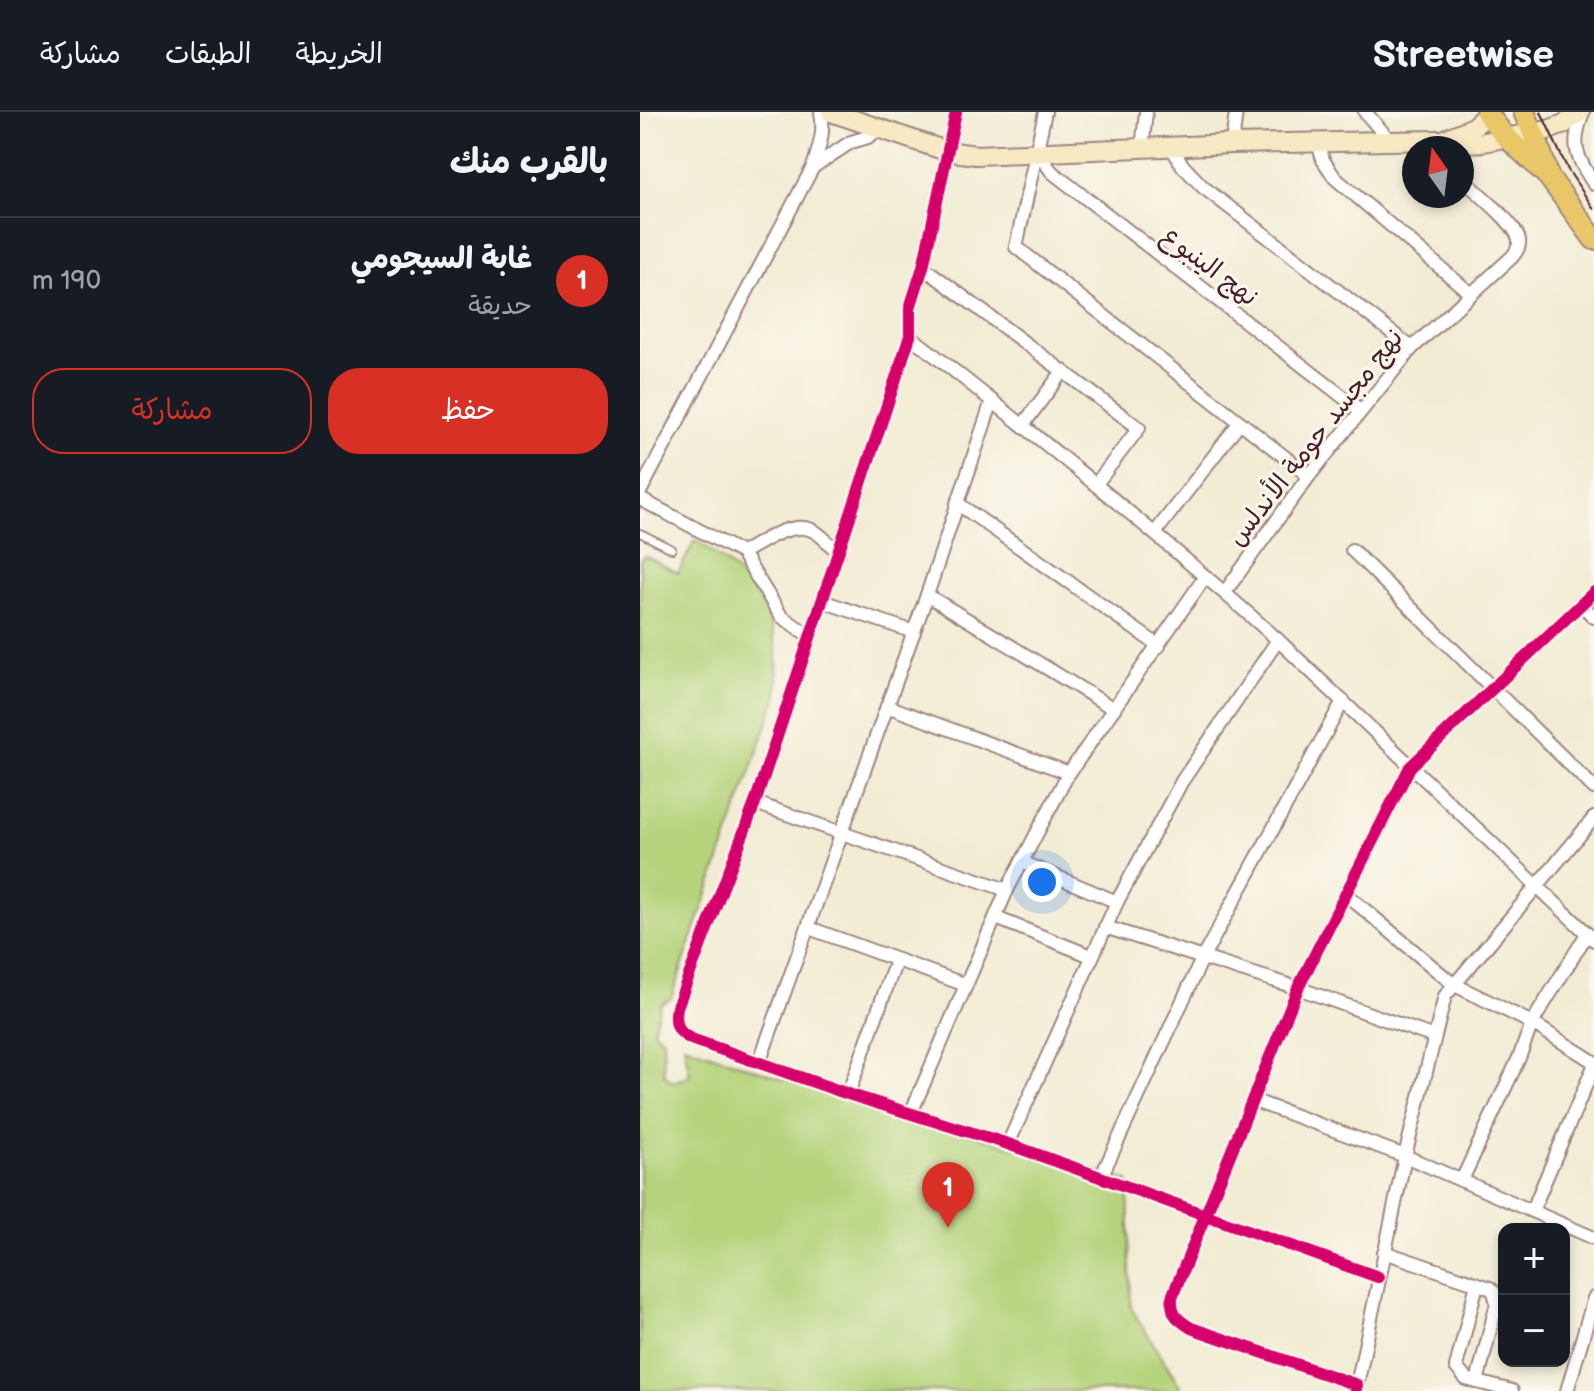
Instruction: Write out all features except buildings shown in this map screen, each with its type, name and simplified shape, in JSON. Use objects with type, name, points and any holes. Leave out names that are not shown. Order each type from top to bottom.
[{"type":"main road","points":[[1524,112],[1548,176]]},
{"type":"main road","points":[[1488,113],[1508,140],[1548,176],[1594,239]]},
{"type":"street","points":[[640,492],[813,167],[821,140],[821,112]]},
{"type":"street","points":[[831,112],[946,151],[976,155],[1232,144],[1402,143]]},
{"type":"street","points":[[956,112],[923,267],[910,308],[910,336],[839,553],[808,635],[755,803],[675,1018],[682,1035],[848,1094],[1008,1144],[1378,1277]]},
{"type":"street","points":[[1045,112],[1016,247],[1309,476]]},
{"type":"street","points":[[1142,149],[1146,112]]},
{"type":"street","points":[[1232,144],[1236,112]]},
{"type":"street","points":[[1365,112],[1392,143]]},
{"type":"street","points":[[1474,143],[1508,140],[1555,128],[1582,112]]},
{"type":"street","points":[[1582,112],[1575,148],[1594,184]]},
{"type":"street","points":[[1453,136],[1488,113]]},
{"type":"street","points":[[813,167],[851,142],[868,137],[879,129]]},
{"type":"street","points":[[1318,143],[1323,160],[1335,178],[1470,293]]},
{"type":"street","points":[[1172,148],[1183,166],[1203,187],[1412,348]]},
{"type":"street","name":"نهج الينبوع","points":[[1037,152],[1052,172],[1360,410]]},
{"type":"street","name":"نهج مجسد حومة الأندلس","points":[[1225,592],[1309,476],[1412,348],[1519,248],[1520,241],[1510,225],[1474,190]]},
{"type":"street","points":[[923,267],[1139,428],[1096,484]]},
{"type":"street","points":[[910,336],[1096,484],[1225,592],[1590,937],[1532,1023],[1462,1180]]},
{"type":"street","points":[[1023,425],[1063,371]]},
{"type":"street","points":[[759,1063],[914,632],[992,401]]},
{"type":"street","points":[[1155,533],[1240,422]]},
{"type":"street","points":[[640,499],[742,553],[781,616],[808,635]]},
{"type":"street","points":[[957,503],[1159,646]]},
{"type":"street","points":[[742,553],[789,530],[806,528],[816,532],[839,553]]},
{"type":"street","points":[[1352,550],[1594,788]]},
{"type":"street","points":[[911,1113],[1007,890],[1069,773],[1205,577]]},
{"type":"street","points":[[1594,592],[1410,767],[1298,988],[1172,1297],[1176,1319],[1191,1328],[1356,1388],[1405,1156],[1445,996],[1594,818]]},
{"type":"street","points":[[927,595],[1114,709]]},
{"type":"street","points":[[822,601],[914,632]]},
{"type":"street","points":[[1581,604],[1594,617]]},
{"type":"street","points":[[1008,1144],[1117,902],[1182,781],[1278,640]]},
{"type":"street","points":[[1101,1177],[1202,959],[1343,701]]},
{"type":"street","points":[[887,706],[1069,773]]},
{"type":"street","points":[[755,803],[1007,890]]},
{"type":"street","points":[[1022,862],[1117,902]]},
{"type":"street","points":[[1347,895],[1453,984],[1532,1023],[1594,1064],[1532,1211]]},
{"type":"street","points":[[996,918],[1091,956]]},
{"type":"street","points":[[1105,927],[1298,988],[1434,1037]]},
{"type":"street","points":[[809,928],[966,985]]},
{"type":"street","points":[[848,1094],[896,961]]},
{"type":"street","points":[[1252,1100],[1405,1156],[1593,1234]]},
{"type":"street","points":[[1384,1252],[1494,1292],[1497,1303],[1477,1382]]},
{"type":"street","points":[[1477,1284],[1456,1360],[1460,1375],[1512,1391]]},
{"type":"street","points":[[1567,1391],[1594,1298]]},
{"type":"lane","points":[[640,533],[672,549]]},
{"type":"green space","points":[[695,540],[736,571],[762,604],[775,645],[777,696],[671,998],[660,1004],[653,1030],[663,1039],[664,1074],[672,1082],[690,1076],[684,1045],[787,1080],[1128,1181],[1131,1308],[1183,1391],[640,1391],[640,560],[645,556],[678,573]]},
{"type":"tram line","points":[[1541,112],[1568,170],[1594,209]]},
{"type":"cycle path","points":[[956,112],[923,267],[910,308],[910,336],[755,803],[677,1007],[677,1026],[691,1039],[848,1094],[1008,1144],[1378,1277]]},
{"type":"cycle path","points":[[1355,1391],[1357,1385],[1191,1328],[1176,1316],[1172,1297],[1298,988],[1410,767],[1594,592]]},
{"type":"place","name":"غابة السيجومي","points":[[948,1228]]}]
